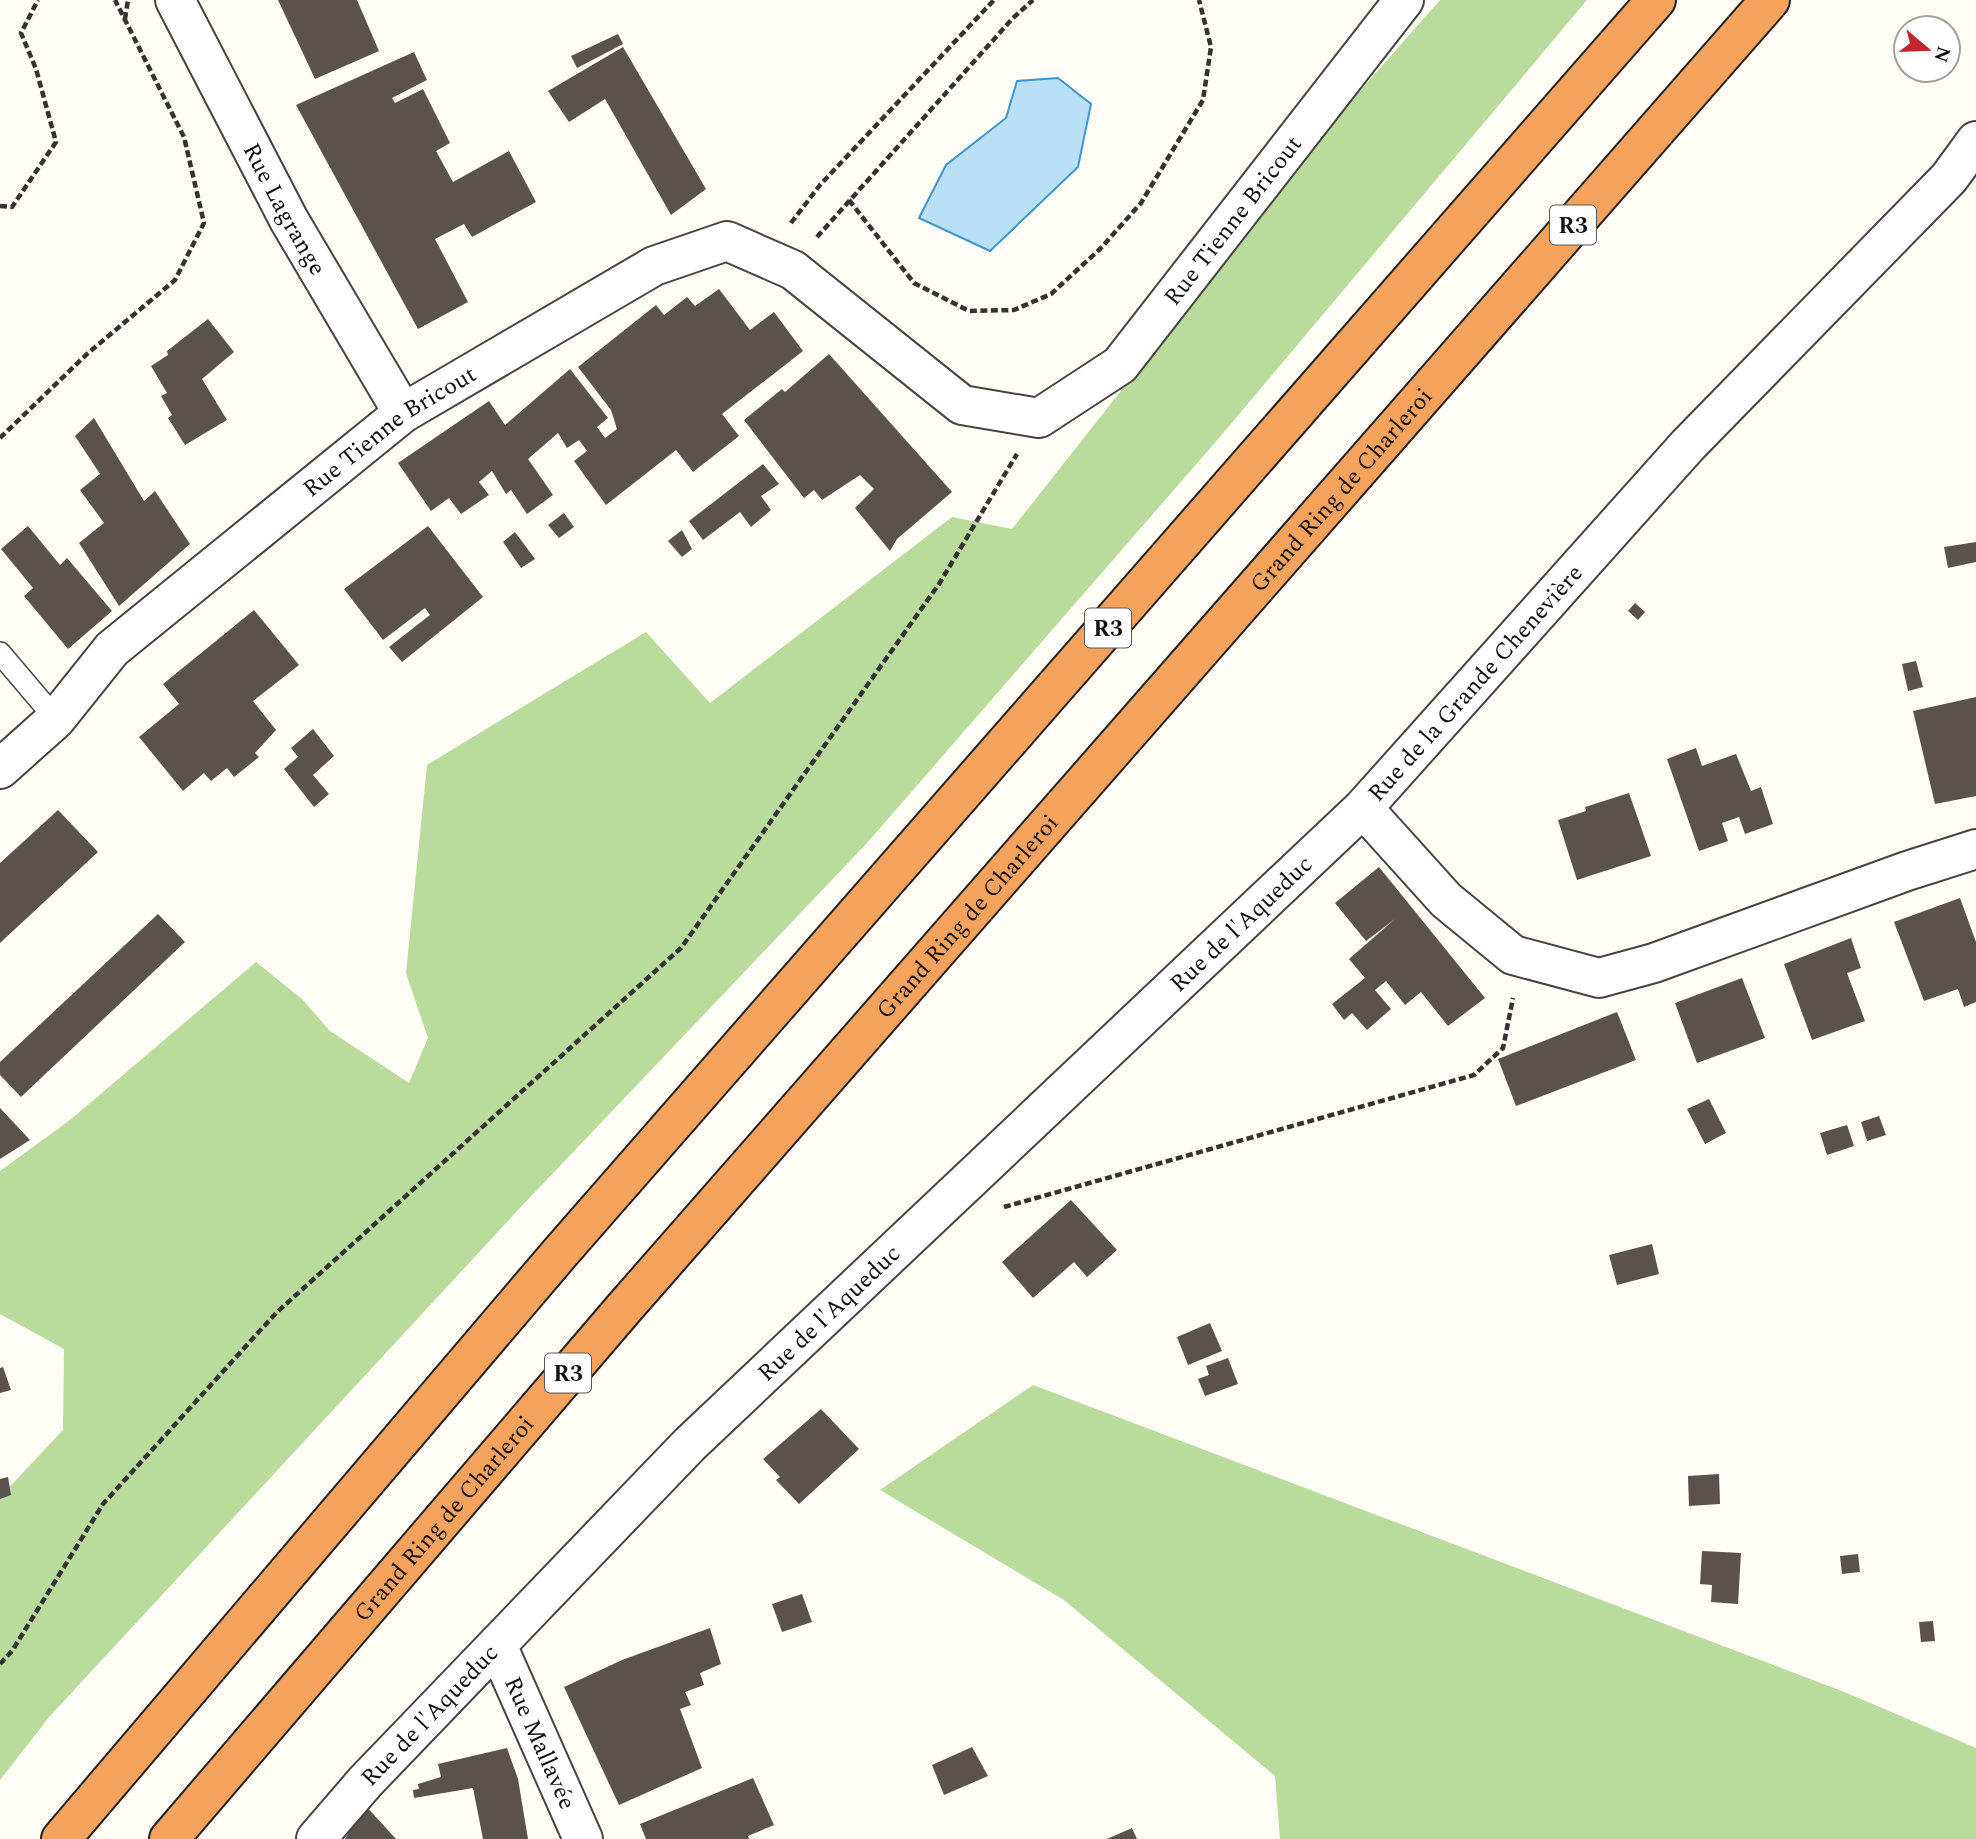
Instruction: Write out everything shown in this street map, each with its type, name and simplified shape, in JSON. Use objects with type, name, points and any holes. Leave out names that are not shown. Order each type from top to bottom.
[{"type":"highway","name":"R3","points":[[61,1839],[568,1244],[1656,0]]},
{"type":"highway","name":"Grand Ring de Charleroi","points":[[169,1839],[625,1307],[1770,0]]},
{"type":"street","name":"Rue Lagrange","points":[[175,0],[289,220],[403,413]]},
{"type":"street","name":"Rue Tienne Bricout","points":[[0,769],[55,719],[112,649],[403,413],[654,266],[727,241],[779,264],[837,304],[962,405],[1039,418],[1120,365],[1404,0]]},
{"type":"street","name":"Rue de la Grande Chenevière","points":[[1976,141],[1949,178],[1688,444],[1363,808],[1446,900],[1513,955],[1599,978],[1654,964],[1907,871],[1976,849]]},
{"type":"street","name":"Rue de l'Aqueduc","points":[[316,1839],[365,1782],[690,1444],[1363,808]]},
{"type":"street","name":"Rue Mallavée","points":[[496,1646],[583,1839]]},
{"type":"lane","points":[[0,653],[55,719]]},
{"type":"path","points":[[0,206],[12,207],[56,142],[36,69],[21,33],[38,0]]},
{"type":"path","points":[[0,438],[88,352],[175,280],[204,223],[184,137],[115,0]]},
{"type":"path","points":[[125,19],[128,0]]},
{"type":"path","points":[[779,264],[820,185],[994,0]]},
{"type":"path","points":[[779,264],[849,200],[1013,18],[1034,0]]},
{"type":"path","points":[[849,200],[914,283],[969,311],[1014,310],[1051,294],[1101,249],[1140,203],[1203,100],[1211,47],[1199,0]]},
{"type":"path","points":[[0,1664],[12,1651],[103,1504],[275,1313],[681,948],[939,584],[1039,418]]},
{"type":"path","points":[[1003,1207],[1474,1074],[1503,1048],[1514,1000],[1513,955]]},
{"type":"green space","points":[[1440,0],[1587,0],[1225,431],[867,843],[519,1209],[50,1716],[0,1780],[0,1497],[63,1430],[64,1349],[0,1314],[0,1171],[70,1120],[256,962],[302,999],[330,1031],[409,1083],[428,1038],[406,973],[427,765],[646,632],[710,703],[952,517],[1012,529],[1337,117]]},
{"type":"green space","points":[[1033,1385],[1842,1691],[1976,1748],[1976,1839],[1280,1839],[1275,1776],[1064,1600],[880,1490]]},
{"type":"water","points":[[1058,78],[1091,104],[1078,167],[990,251],[919,218],[946,165],[1006,118],[1017,81]]},
{"type":"building","points":[[278,0],[357,0],[379,51],[315,79]]},
{"type":"building","points":[[618,34],[623,44],[577,68],[571,56]]},
{"type":"building","points":[[623,47],[706,189],[671,215],[605,99],[569,122],[548,91]]},
{"type":"building","points":[[414,52],[427,80],[392,98],[395,103],[423,89],[450,143],[436,151],[453,182],[509,151],[536,202],[472,237],[464,224],[435,239],[468,302],[418,329],[296,105]]},
{"type":"building","points":[[719,289],[750,330],[774,312],[803,351],[722,414],[739,436],[693,472],[676,450],[606,505],[574,461],[587,451],[579,440],[567,448],[558,433],[528,459],[553,495],[527,514],[511,490],[506,494],[492,471],[479,482],[489,495],[461,514],[449,498],[431,511],[398,463],[489,401],[505,425],[570,369],[608,418],[597,427],[605,438],[617,429],[611,410],[578,367],[656,305],[664,315],[687,297],[695,306]]},
{"type":"building","points":[[208,319],[234,352],[202,379],[227,420],[185,445],[168,418],[172,415],[161,396],[167,393],[151,366],[168,355],[167,351]]},
{"type":"building","points":[[829,354],[952,492],[897,539],[890,551],[855,508],[874,489],[860,475],[822,500],[814,490],[804,498],[744,420],[782,389],[785,392]]},
{"type":"building","points":[[94,418],[144,501],[155,491],[190,544],[119,606],[79,543],[104,523],[80,490],[100,474],[75,436]]},
{"type":"building","points":[[763,464],[779,484],[761,496],[771,510],[751,527],[740,512],[703,540],[689,521]]},
{"type":"building","points":[[564,513],[574,527],[559,538],[548,525]]},
{"type":"building","points":[[28,526],[60,565],[67,558],[112,611],[68,649],[24,596],[33,588],[1,549]]},
{"type":"building","points":[[428,526],[483,597],[402,662],[389,647],[430,615],[425,608],[383,640],[344,589]]},
{"type":"building","points":[[682,530],[692,549],[682,557],[668,541]]},
{"type":"building","points":[[515,532],[535,559],[521,568],[503,542]]},
{"type":"building","points":[[1976,542],[1976,562],[1948,568],[1944,547]]},
{"type":"building","points":[[1635,603],[1645,612],[1638,620],[1628,611]]},
{"type":"building","points":[[254,610],[299,665],[253,701],[276,730],[255,753],[259,757],[234,777],[227,768],[211,781],[204,773],[183,791],[139,737],[179,704],[163,684]]},
{"type":"building","points":[[1916,661],[1923,687],[1908,691],[1902,664]]},
{"type":"building","points":[[1976,697],[1976,796],[1935,804],[1913,711]]},
{"type":"building","points":[[313,729],[334,756],[313,775],[329,794],[314,807],[284,769],[298,757],[291,748]]},
{"type":"building","points":[[1696,748],[1702,766],[1736,754],[1751,791],[1761,787],[1773,824],[1745,834],[1739,817],[1722,823],[1728,841],[1699,851],[1667,759]]},
{"type":"building","points":[[1629,793],[1651,856],[1577,880],[1558,820],[1586,811],[1585,807]]},
{"type":"building","points":[[58,810],[98,852],[0,943],[0,863]]},
{"type":"building","points":[[1379,867],[1485,998],[1448,1026],[1421,992],[1405,1005],[1386,981],[1375,990],[1391,1009],[1367,1030],[1352,1013],[1344,1020],[1332,1004],[1365,978],[1349,959],[1395,919],[1366,941],[1335,903]]},
{"type":"building","points":[[1960,898],[1976,942],[1976,1002],[1964,1007],[1958,989],[1924,1001],[1894,922]]},
{"type":"building","points":[[158,914],[185,942],[21,1097],[0,1075],[0,1062]]},
{"type":"building","points":[[1851,938],[1861,968],[1847,973],[1865,1021],[1812,1040],[1784,964]]},
{"type":"building","points":[[1742,978],[1765,1038],[1697,1063],[1675,1003]]},
{"type":"building","points":[[1617,1012],[1636,1060],[1516,1106],[1498,1059]]},
{"type":"building","points":[[1709,1099],[1726,1133],[1705,1144],[1687,1109]]},
{"type":"building","points":[[0,1108],[30,1140],[0,1159]]},
{"type":"building","points":[[1879,1116],[1886,1135],[1867,1141],[1861,1122]]},
{"type":"building","points":[[1847,1125],[1854,1146],[1827,1155],[1820,1133]]},
{"type":"building","points":[[1071,1200],[1117,1250],[1087,1277],[1074,1262],[1033,1298],[1002,1262]]},
{"type":"building","points":[[1652,1244],[1659,1274],[1617,1285],[1609,1255]]},
{"type":"building","points":[[1210,1323],[1222,1351],[1188,1365],[1177,1337]]},
{"type":"building","points":[[1228,1358],[1238,1384],[1205,1396],[1198,1379],[1209,1375],[1206,1366]]},
{"type":"building","points":[[3,1367],[11,1390],[0,1393],[0,1368]]},
{"type":"building","points":[[821,1409],[859,1449],[799,1504],[776,1480],[780,1477],[763,1459]]},
{"type":"building","points":[[1719,1474],[1720,1504],[1689,1506],[1688,1476]]},
{"type":"building","points":[[8,1477],[11,1495],[0,1499],[0,1479]]},
{"type":"building","points":[[1702,1551],[1741,1553],[1738,1604],[1711,1602],[1712,1585],[1700,1584]]},
{"type":"building","points":[[1858,1554],[1860,1572],[1842,1574],[1840,1556]]},
{"type":"building","points":[[802,1594],[812,1622],[782,1632],[772,1604]]},
{"type":"building","points":[[1933,1621],[1935,1641],[1921,1642],[1919,1622]]},
{"type":"building","points":[[710,1628],[721,1664],[700,1673],[704,1685],[685,1692],[691,1705],[680,1709],[702,1768],[619,1805],[564,1687],[622,1660]]},
{"type":"building","points":[[972,1747],[988,1776],[944,1795],[932,1765]]},
{"type":"building","points":[[507,1748],[518,1779],[528,1839],[483,1839],[473,1788],[414,1798],[413,1790],[419,1789],[418,1784],[441,1777],[438,1764]]},
{"type":"building","points":[[753,1778],[774,1825],[748,1836],[749,1839],[646,1839],[640,1824]]},
{"type":"building","points":[[365,1805],[396,1839],[345,1839]]},
{"type":"building","points":[[1132,1828],[1137,1839],[1107,1839]]}]
